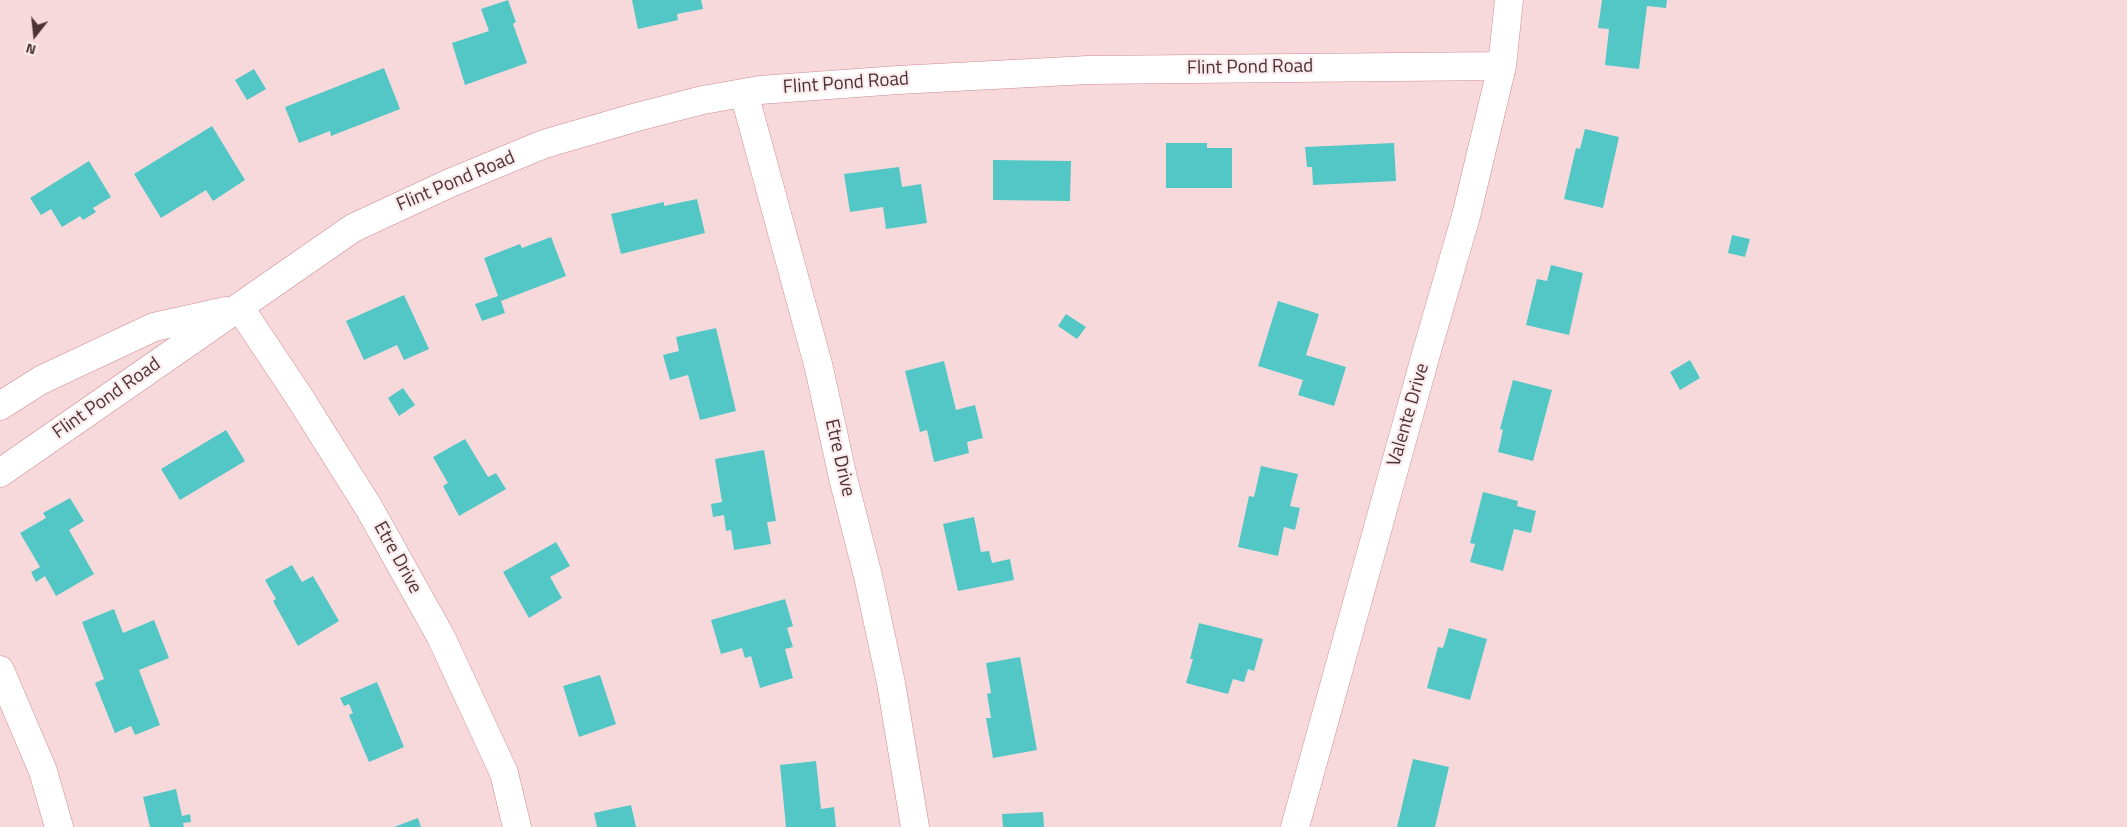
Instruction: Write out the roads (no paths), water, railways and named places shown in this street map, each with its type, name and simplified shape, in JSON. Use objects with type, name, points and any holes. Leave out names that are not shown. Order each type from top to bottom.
[{"type":"street","name":"Valente Drive","points":[[1296,827],[1420,373],[1466,216],[1502,66],[1509,0]]},
{"type":"street","name":"Flint Pond Road","points":[[0,473],[240,308],[352,228],[450,183],[544,144],[703,100],[744,93],[888,81],[1088,70],[1502,66]]},
{"type":"street","name":"Etre Drive","points":[[744,93],[819,368],[843,478],[868,576],[891,683],[915,827]]},
{"type":"street","name":"Flint Pond Road","points":[[0,406],[42,380],[154,327],[240,308]]},
{"type":"street","name":"Etre Drive","points":[[240,308],[298,395],[369,508],[441,637],[475,706],[504,773],[517,827]]},
{"type":"street","points":[[0,670],[43,771],[59,827]]}]
